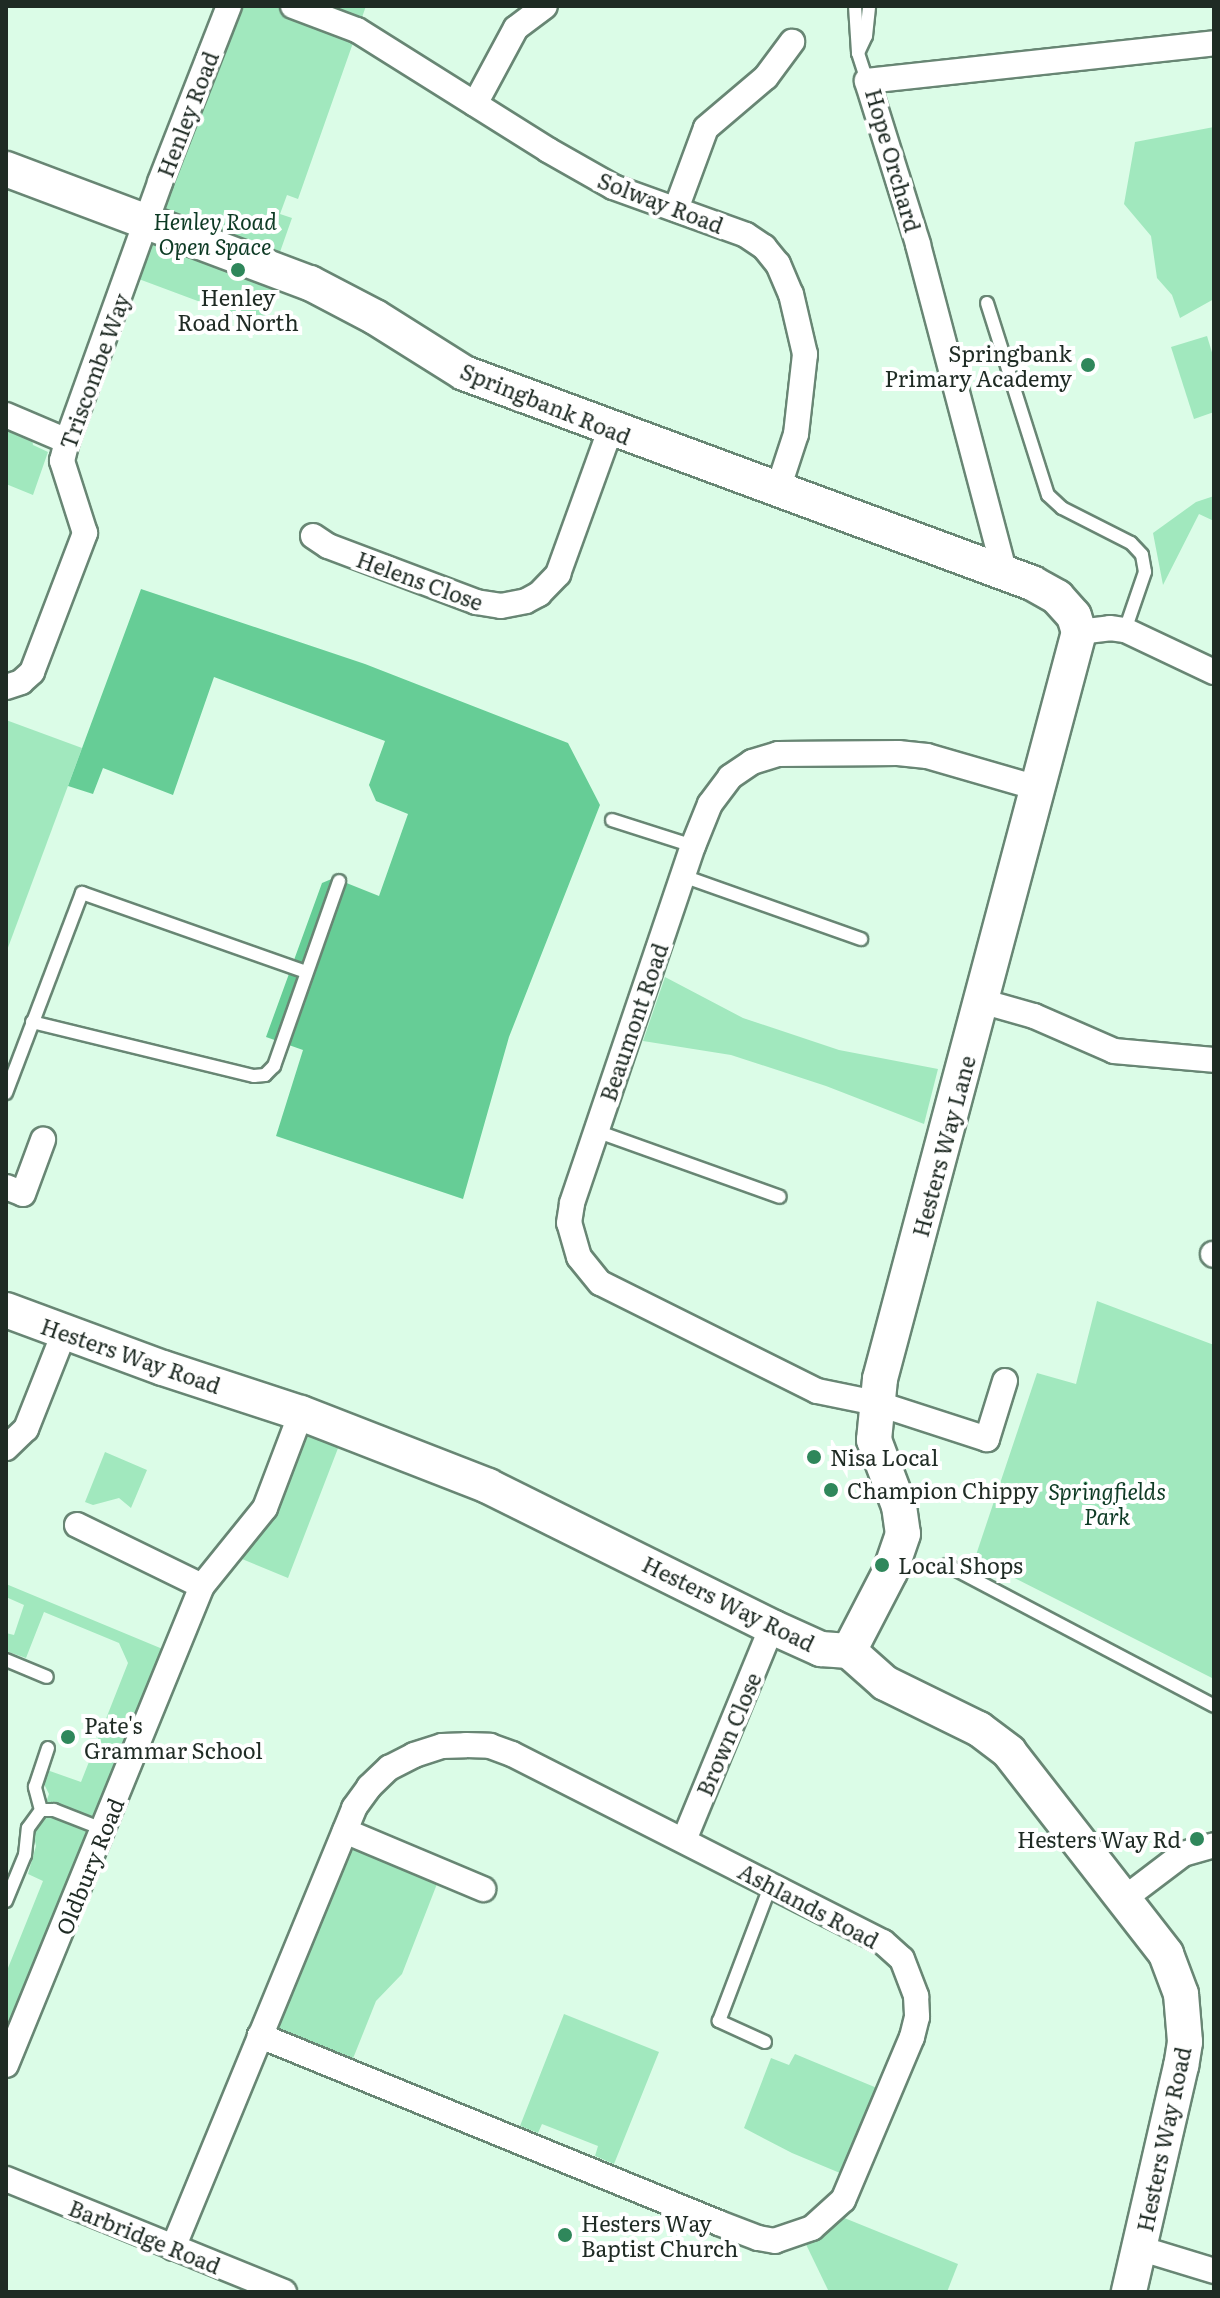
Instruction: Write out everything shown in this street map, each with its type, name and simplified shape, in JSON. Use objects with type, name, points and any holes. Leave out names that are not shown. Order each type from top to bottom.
[{"type":"street","name":"Henley Road","points":[[147,222],[229,6]]},
{"type":"street","name":"Solway Road","points":[[293,6],[357,30],[613,187],[756,240],[772,255],[791,294],[802,334],[805,375],[796,434],[777,492]]},
{"type":"street","points":[[475,104],[516,28],[545,6]]},
{"type":"street","points":[[676,209],[706,128],[766,77],[792,42]]},
{"type":"street","name":"Hope Orchard","points":[[1005,574],[918,244],[867,81],[1214,43]]},
{"type":"street","name":"Springbank Road","points":[[6,169],[310,283],[375,317],[464,373],[610,430],[1005,574],[1057,597],[1074,616],[1079,632]]},
{"type":"street","name":"Triscombe Way","points":[[6,687],[21,682],[32,672],[85,533],[62,461],[147,222]]},
{"type":"street","points":[[6,415],[67,441]]},
{"type":"street","name":"Helens Close","points":[[313,536],[328,546],[476,602],[501,606],[526,601],[539,594],[558,574],[610,430]]},
{"type":"street","points":[[1079,632],[1110,628],[1125,630],[1214,672]]},
{"type":"street","name":"Hesters Way Lane","points":[[849,1651],[890,1572],[903,1534],[899,1506],[874,1440],[876,1403],[1079,632]]},
{"type":"street","name":"Beaumont Road","points":[[1005,1381],[987,1439],[876,1403],[817,1391],[600,1283],[579,1257],[569,1223],[572,1203],[693,846],[710,804],[730,777],[752,762],[778,754],[927,756],[1038,788]]},
{"type":"street","points":[[981,1001],[1034,1016],[1114,1051],[1214,1060]]},
{"type":"street","points":[[6,1187],[23,1194],[43,1140]]},
{"type":"street","name":"Hesters Way Road","points":[[6,1310],[64,1333],[301,1413],[488,1486],[772,1627],[821,1649],[849,1651],[885,1683],[979,1729],[1009,1752],[1125,1898],[1166,1954],[1178,1982],[1184,2017],[1181,2066],[1129,2292]]},
{"type":"street","points":[[6,1448],[26,1429],[64,1333]]},
{"type":"street","name":"Oldbury Road","points":[[6,2065],[105,1830],[202,1586],[265,1508],[301,1413]]},
{"type":"street","points":[[77,1525],[202,1586]]},
{"type":"street","name":"Brown Close","points":[[684,1840],[772,1627]]},
{"type":"street","name":"Ashlands Road","points":[[173,2248],[260,2036],[345,1831],[354,1808],[369,1787],[389,1768],[414,1755],[442,1746],[490,1746],[512,1754],[883,1942],[902,1959],[916,1996],[917,2017],[912,2037],[843,2200],[822,2222],[801,2234],[775,2241],[758,2238],[260,2036]]},
{"type":"street","points":[[345,1831],[483,1889]]},
{"type":"street","points":[[1125,1898],[1183,1854],[1214,1845]]},
{"type":"street","name":"Barbridge Road","points":[[6,2179],[284,2292]]},
{"type":"street","points":[[1139,2248],[1214,2271]]},
{"type":"lane","points":[[855,6],[858,53],[867,81]]},
{"type":"lane","points":[[858,53],[866,36],[869,6]]},
{"type":"lane","points":[[987,303],[1048,495],[1062,508],[1131,543],[1142,555],[1145,572],[1125,630]]},
{"type":"lane","points":[[612,820],[693,846]]},
{"type":"lane","points":[[683,876],[861,939]]},
{"type":"lane","points":[[32,1022],[254,1076],[265,1075],[274,1066],[339,881]]},
{"type":"lane","points":[[6,1093],[82,893],[306,972]]},
{"type":"lane","points":[[596,1131],[780,1197]]},
{"type":"lane","points":[[947,1565],[1214,1706]]},
{"type":"lane","points":[[6,1660],[47,1677]]},
{"type":"lane","points":[[41,1810],[35,1787],[48,1748]]},
{"type":"lane","points":[[41,1810],[54,1810],[105,1830]]},
{"type":"lane","points":[[6,1901],[25,1855],[28,1828],[41,1810]]},
{"type":"lane","points":[[765,2042],[719,2021],[771,1884]]},
{"type":"green space","name":"Henley Road Open Space","points":[[229,6],[366,6],[298,199],[287,195],[280,214],[292,218],[274,269],[281,272],[262,325],[128,275]]},
{"type":"green space","points":[[1214,127],[1214,299],[1180,318],[1172,295],[1157,278],[1151,236],[1124,204],[1135,142]]},
{"type":"green space","points":[[1207,336],[1214,359],[1214,412],[1194,419],[1171,347]]},
{"type":"green space","points":[[6,427],[32,438],[33,445],[48,452],[33,495],[6,484]]},
{"type":"green space","points":[[1214,496],[1214,521],[1199,514],[1163,585],[1153,533],[1196,502]]},
{"type":"green space","points":[[141,589],[365,664],[568,743],[600,805],[509,1037],[463,1199],[276,1136],[303,1050],[266,1037],[322,883],[334,878],[379,896],[408,814],[376,801],[369,785],[385,741],[214,677],[173,795],[103,768],[93,794],[68,786]]},
{"type":"green space","points":[[6,720],[82,748],[6,953]]},
{"type":"green space","points":[[665,977],[743,1018],[839,1050],[938,1069],[924,1124],[826,1086],[731,1055],[643,1041]]},
{"type":"green space","name":"Springfields Park","points":[[1097,1301],[1214,1345],[1214,1679],[975,1558],[1037,1373],[1076,1384]]},
{"type":"green space","points":[[306,1431],[340,1443],[288,1578],[242,1559],[270,1521]]},
{"type":"green space","points":[[105,1452],[147,1470],[131,1508],[119,1498],[93,1505],[85,1502]]},
{"type":"green space","points":[[6,1584],[165,1650],[6,2033],[6,1973],[43,1881],[28,1874],[36,1846],[34,1836],[49,1794],[43,1782],[47,1770],[81,1782],[128,1663],[119,1643],[44,1612],[26,1658],[6,1651],[6,1633],[14,1635],[24,1605],[6,1597]]},
{"type":"green space","points":[[345,1831],[442,1871],[402,1974],[376,2001],[348,2071],[260,2036]]},
{"type":"green space","points":[[564,2014],[659,2052],[614,2164],[595,2156],[598,2146],[542,2124],[538,2133],[520,2126]]},
{"type":"green space","points":[[795,2054],[889,2093],[852,2178],[792,2153],[744,2128],[771,2058],[789,2065]]},
{"type":"green space","points":[[832,2213],[958,2264],[947,2292],[829,2292],[801,2234]]},
{"type":"place","name":"Henley Road North","points":[[238,270]]},
{"type":"place","name":"Springbank Primary Academy","points":[[1088,365]]},
{"type":"place","name":"Nisa Local","points":[[814,1457]]},
{"type":"place","name":"Champion Chippy","points":[[831,1490]]},
{"type":"place","name":"Local Shops","points":[[882,1565]]},
{"type":"place","name":"Pate's Grammar School","points":[[68,1737]]},
{"type":"place","name":"Hesters Way Rd","points":[[1197,1839]]},
{"type":"place","name":"Hesters Way Baptist Church","points":[[565,2235]]}]
